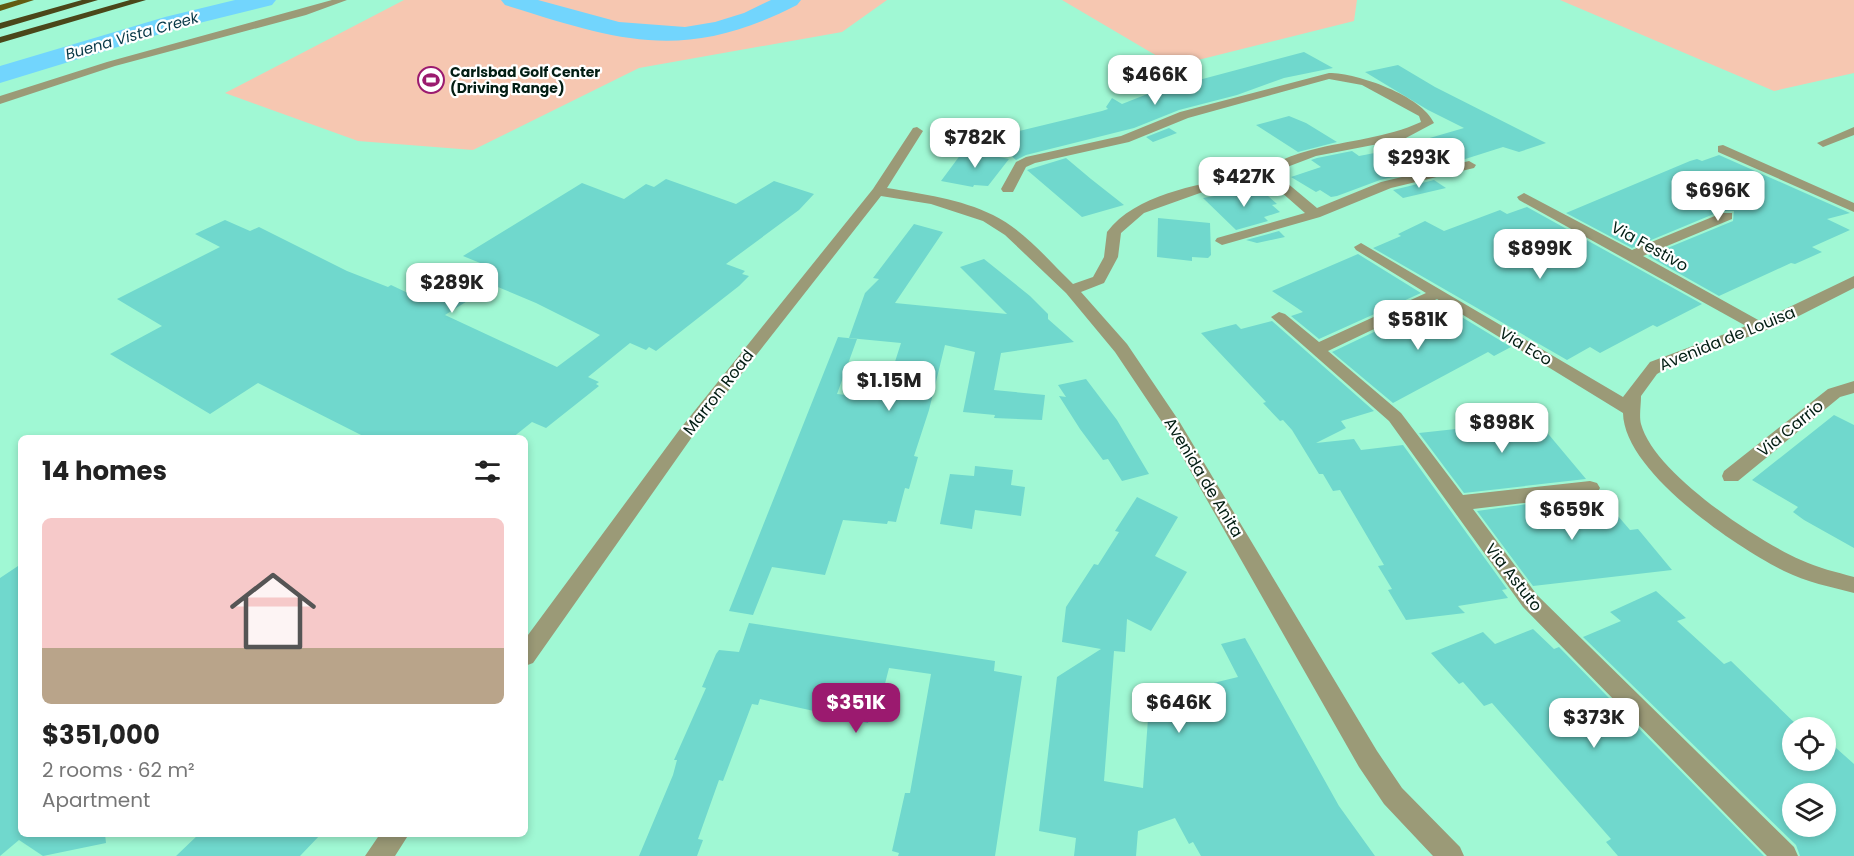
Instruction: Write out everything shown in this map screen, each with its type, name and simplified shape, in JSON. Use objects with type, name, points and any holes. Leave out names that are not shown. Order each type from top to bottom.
[{"type":"highway","points":[[0,26],[93,0]]},
{"type":"highway","points":[[0,40],[141,0]]},
{"type":"main road","points":[[0,8],[29,0]]},
{"type":"street","points":[[0,100],[111,64],[342,0]]},
{"type":"street","points":[[1008,189],[1021,165],[1030,160],[1125,138],[1184,115],[1329,76],[1342,75],[1357,78],[1424,114],[1428,123],[1400,136],[1313,153],[1243,179],[1211,185],[1139,210],[1114,232],[1111,257],[1099,280],[1071,290]]},
{"type":"street","name":"Marron Road","points":[[528,652],[686,433],[878,191],[917,131]]},
{"type":"street","points":[[1823,143],[1854,131]]},
{"type":"street","points":[[1723,149],[1854,208]]},
{"type":"street","points":[[1221,241],[1315,214],[1386,185],[1468,165]]},
{"type":"street","points":[[1265,171],[1315,214]]},
{"type":"street","name":"Avenida de Anita","points":[[878,191],[933,200],[988,218],[1010,232],[1071,290],[1121,348],[1173,425],[1368,759],[1393,796],[1450,856]]},
{"type":"street","name":"Via Festivo","points":[[1524,197],[1759,327]]},
{"type":"street","points":[[1631,256],[1727,216]]},
{"type":"street","name":"Via Eco","points":[[1360,247],[1628,408]]},
{"type":"street","name":"Avenida de Louisa","points":[[1628,408],[1633,386],[1652,368],[1820,301],[1854,281]]},
{"type":"street","points":[[1316,350],[1438,292]]},
{"type":"street","name":"Via Astuto","points":[[1279,317],[1395,417],[1530,601],[1785,856]]},
{"type":"street","name":"Via Carrio","points":[[1731,476],[1834,393],[1854,387]]},
{"type":"street","points":[[1628,408],[1647,454],[1664,475],[1714,519],[1794,566],[1854,585]]},
{"type":"street","points":[[1458,502],[1590,488]]},
{"type":"street","points":[[378,856],[394,837]]},
{"type":"shaded area","name":"Carlsbad Golf Center (Driving Range)","points":[[404,0],[887,0],[842,32],[639,68],[473,150],[358,141],[225,93]]},
{"type":"shaded area","points":[[1062,0],[1357,0],[1354,21],[1174,66]]},
{"type":"shaded area","points":[[1560,0],[1854,0],[1854,73],[1774,91]]},
{"type":"building","points":[[1304,52],[1333,68],[1284,78],[1237,95],[1179,110],[1134,128],[1026,155],[1016,160],[990,138],[1102,111],[1108,109],[1106,107],[1112,98],[1122,104],[1150,93]]},
{"type":"building","points":[[1398,65],[1435,87],[1546,143],[1519,152],[1503,147],[1459,161],[1380,180],[1331,197],[1320,190],[1316,192],[1291,177],[1321,167],[1311,160],[1317,158],[1352,151],[1359,156],[1385,151],[1464,128],[1428,110],[1365,72]]},
{"type":"building","points":[[1289,116],[1306,123],[1337,142],[1298,152],[1256,125]]},
{"type":"building","points":[[1169,128],[1177,133],[1153,142],[1146,137]]},
{"type":"building","points":[[964,150],[1009,159],[988,186],[974,185],[973,187],[941,181]]},
{"type":"building","points":[[1719,155],[1850,213],[1827,219],[1850,230],[1812,247],[1822,252],[1795,264],[1791,263],[1719,296],[1648,256],[1733,221],[1734,211],[1721,211],[1632,248],[1566,213],[1690,161],[1697,159],[1702,161]]},
{"type":"building","points":[[1066,158],[1124,205],[1082,217],[1027,170]]},
{"type":"building","points":[[666,179],[736,204],[774,181],[814,194],[799,210],[726,264],[745,271],[742,274],[749,276],[739,286],[656,351],[649,347],[646,350],[630,343],[588,377],[599,382],[596,384],[599,386],[546,428],[532,422],[516,435],[361,435],[258,383],[210,414],[110,354],[162,326],[117,299],[220,247],[195,234],[225,220],[250,231],[259,227],[347,271],[388,287],[391,285],[427,302],[485,265],[463,256],[582,183],[624,199],[646,184],[654,187]],"holes":[[[493,285],[536,303],[600,335],[557,367],[445,315]]]},
{"type":"building","points":[[1434,180],[1446,188],[1403,198],[1393,190]]},
{"type":"building","points":[[1259,188],[1277,204],[1272,205],[1280,212],[1264,217],[1268,221],[1236,230],[1203,198]]},
{"type":"building","points":[[1527,207],[1702,304],[1657,327],[1653,325],[1600,353],[1590,347],[1567,360],[1373,248],[1401,236],[1398,234],[1425,221],[1444,231],[1500,210],[1507,214]]},
{"type":"building","points":[[1158,218],[1210,223],[1211,255],[1208,258],[1192,257],[1192,261],[1157,257]]},
{"type":"building","points":[[914,224],[943,232],[895,303],[1007,314],[960,267],[984,259],[1030,296],[1048,314],[1048,319],[1074,342],[1001,353],[994,390],[1045,395],[1042,420],[994,418],[995,415],[963,412],[975,352],[945,345],[929,410],[914,456],[918,457],[909,489],[905,488],[896,522],[888,521],[887,524],[843,520],[825,575],[772,567],[753,615],[729,611],[838,337],[857,339],[837,394],[883,399],[901,343],[849,338],[865,293],[879,279],[873,278]]},
{"type":"building","points":[[1279,231],[1285,237],[1257,243],[1246,240]]},
{"type":"building","points":[[1358,254],[1421,293],[1319,339],[1291,316],[1303,312],[1272,291]]},
{"type":"building","points":[[1437,302],[1511,347],[1494,356],[1488,352],[1393,403],[1332,352]]},
{"type":"building","points":[[1272,321],[1374,411],[1341,421],[1346,428],[1316,443],[1354,439],[1361,450],[1403,445],[1507,589],[1502,590],[1508,598],[1458,606],[1465,613],[1406,620],[1388,590],[1392,589],[1378,566],[1384,565],[1340,490],[1333,491],[1323,474],[1319,474],[1292,430],[1263,403],[1266,402],[1201,333],[1236,324],[1241,329]]},
{"type":"building","points":[[1086,379],[1117,420],[1149,474],[1122,481],[1108,459],[1103,460],[1080,429],[1059,396],[1066,397],[1058,385]]},
{"type":"building","points":[[1529,411],[1586,479],[1464,493],[1419,433],[1465,428],[1463,425],[1506,417],[1503,414]]},
{"type":"building","points":[[1834,415],[1854,425],[1854,548],[1804,520],[1793,512],[1798,507],[1752,480]]},
{"type":"building","points":[[975,466],[1013,470],[1011,485],[1025,487],[1021,516],[975,510],[972,529],[940,524],[950,474],[974,476]]},
{"type":"building","points":[[1599,494],[1630,530],[1638,529],[1672,570],[1533,586],[1477,511]]},
{"type":"building","points":[[1137,497],[1178,517],[1155,556],[1187,572],[1151,631],[1127,619],[1125,652],[1114,651],[1104,781],[1143,788],[1150,691],[1168,694],[1238,677],[1221,644],[1245,638],[1339,806],[1375,856],[1201,856],[1193,842],[1189,844],[1175,818],[1138,831],[1136,856],[1074,856],[1076,838],[1039,831],[1057,677],[1101,649],[1062,642],[1066,607],[1094,564],[1098,565],[1119,532],[1115,531]]},
{"type":"building","points":[[18,566],[18,837],[105,837],[106,843],[43,856],[19,840],[0,856],[0,578]]},
{"type":"building","points":[[1656,591],[1686,618],[1677,621],[1724,664],[1731,661],[1789,717],[1782,717],[1782,771],[1836,771],[1836,748],[1854,764],[1854,856],[1800,856],[1796,845],[1788,837],[1836,837],[1836,783],[1782,783],[1782,831],[1583,637],[1621,621],[1610,612]]},
{"type":"building","points":[[749,623],[995,661],[994,671],[1022,676],[995,856],[898,856],[899,853],[892,851],[905,793],[910,793],[931,674],[889,668],[877,715],[870,717],[868,723],[760,699],[758,705],[752,704],[723,781],[719,780],[698,839],[703,840],[697,856],[639,856],[673,775],[677,760],[674,760],[706,688],[702,687],[716,654],[719,650],[739,652]]},
{"type":"building","points":[[1533,629],[1554,649],[1559,647],[1764,856],[1618,856],[1606,842],[1611,839],[1492,703],[1484,706],[1463,682],[1459,684],[1431,653],[1483,632],[1495,644]]},
{"type":"building","points":[[196,837],[318,837],[300,856],[176,856]]},
{"type":"waterway","name":"Buena Vista Creek","points":[[0,75],[174,22],[264,0]]},
{"type":"waterway","name":"Buena Vista Creek","points":[[513,0],[585,21],[652,34],[685,34],[718,29],[753,18],[789,0]]},
{"type":"place","name":"Carlsbad Golf Center (Driving Range)","points":[[431,80]]}]
